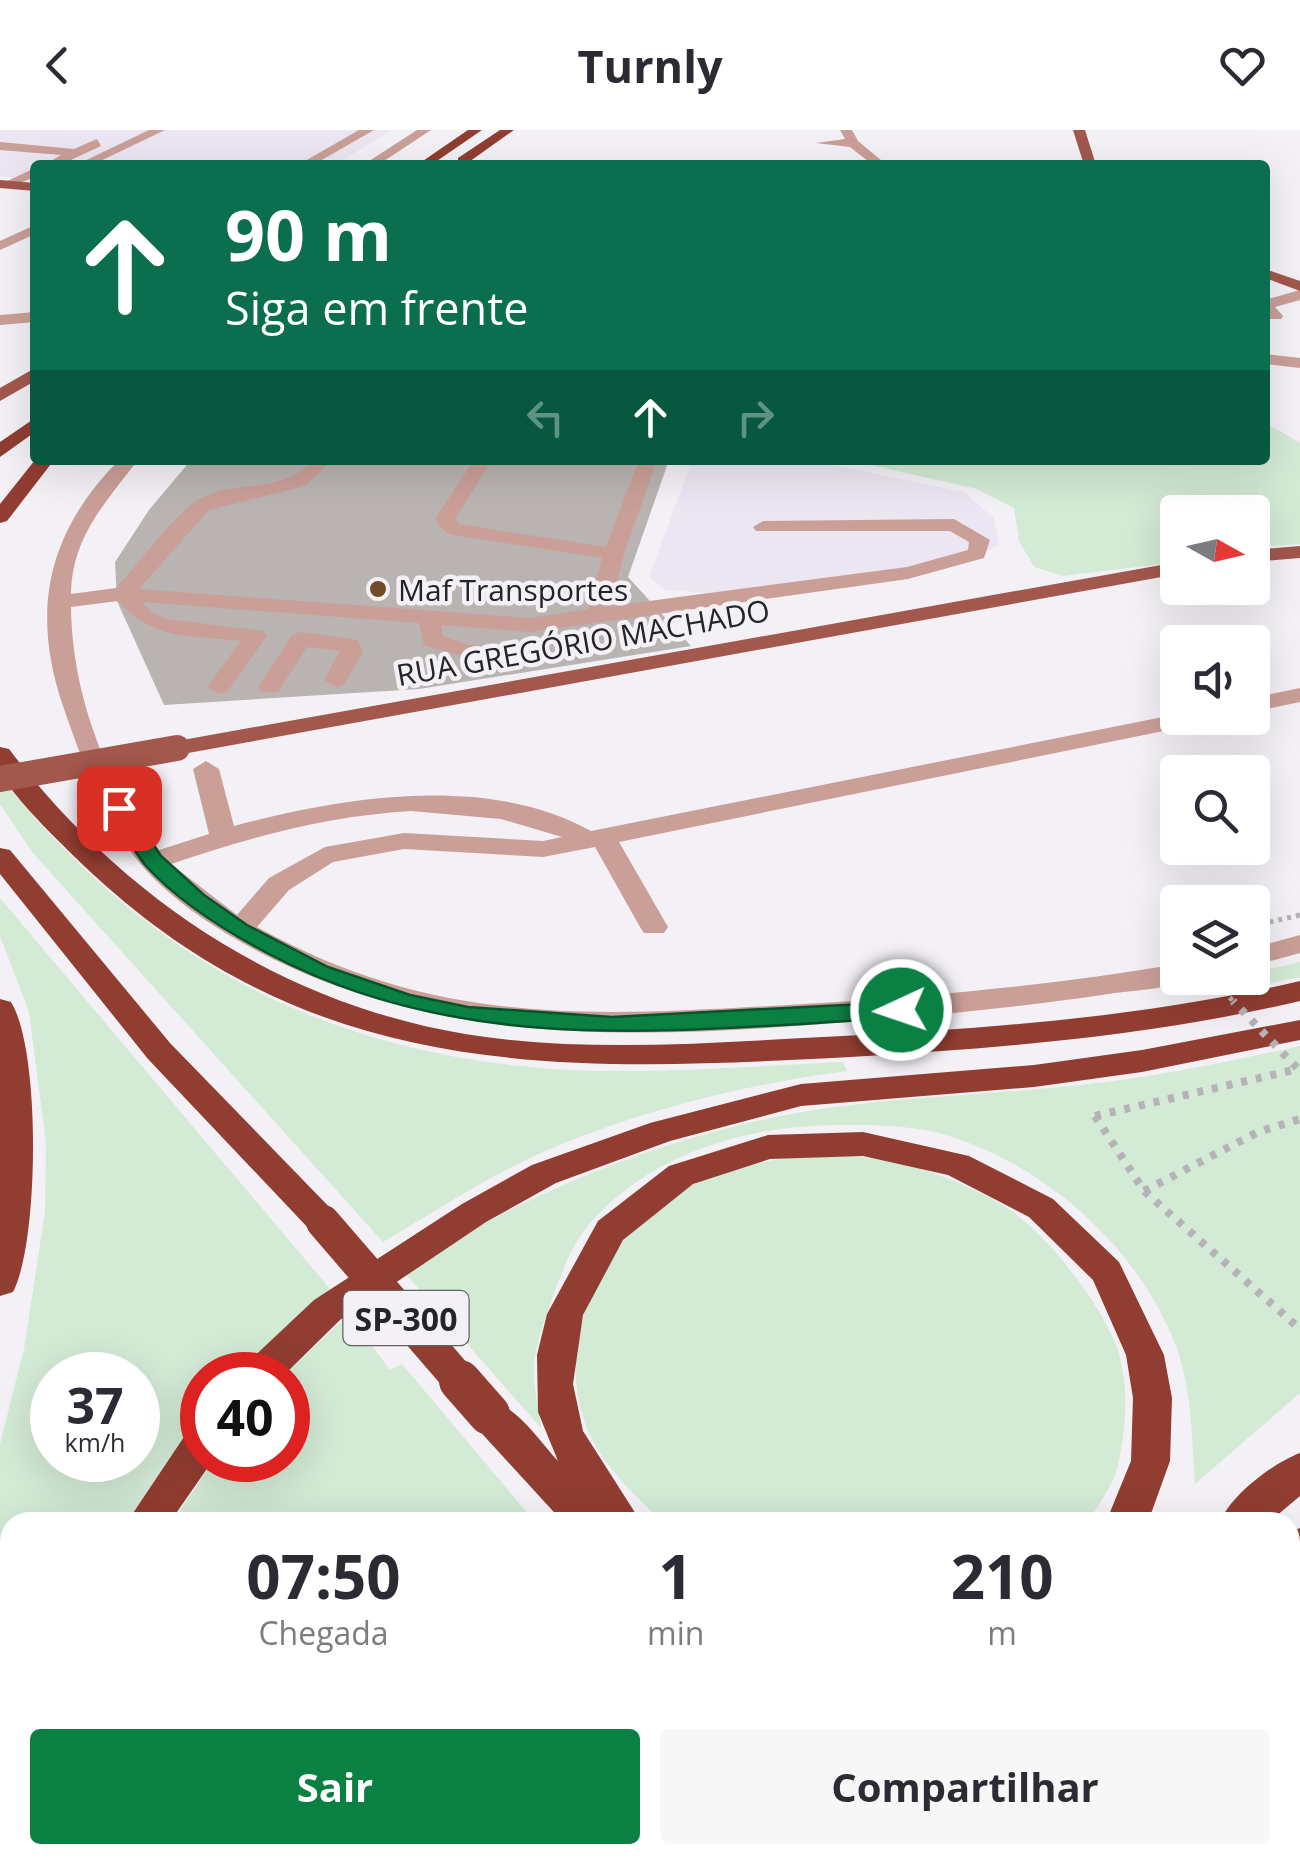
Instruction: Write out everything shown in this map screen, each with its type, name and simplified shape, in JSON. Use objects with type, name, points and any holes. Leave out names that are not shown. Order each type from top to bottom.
[{"type":"highway","points":[[430,160],[476,130]]},
{"type":"highway","points":[[463,160],[508,130]]},
{"type":"highway","points":[[0,451],[30,428]]},
{"type":"highway","points":[[0,484],[30,456]]},
{"type":"highway","points":[[0,517],[41,465]]},
{"type":"highway","points":[[0,754],[29,794],[86,854],[162,920],[210,954],[312,1006],[383,1030],[458,1044],[533,1053],[630,1056],[982,1038],[1120,1024],[1252,1003],[1300,990]]},
{"type":"highway","name":"SP-300","points":[[0,856],[159,1051],[323,1222],[580,1512]]},
{"type":"highway","points":[[0,1010],[9,1039],[14,1096],[9,1242],[0,1282]]},
{"type":"highway","points":[[282,1352],[327,1310],[457,1223],[544,1174],[662,1130],[802,1095],[1034,1076],[1300,1030]]},
{"type":"highway","points":[[614,1512],[561,1426],[552,1379],[560,1330],[575,1282],[611,1229],[647,1197],[687,1170],[734,1152],[810,1142],[857,1142],[910,1151],[961,1168],[1015,1193],[1056,1220],[1086,1248],[1122,1291],[1142,1342],[1155,1396],[1154,1450],[1133,1512]]},
{"type":"highway","points":[[1252,1512],[1300,1470]]},
{"type":"highway","points":[[154,1512],[180,1475]]},
{"type":"main road","points":[[1080,130],[1089,160]]},
{"type":"main road","points":[[2,180],[30,178]]},
{"type":"main road","points":[[0,396],[30,376]]},
{"type":"main road","points":[[1270,554],[1300,552]]},
{"type":"main road","name":"RUA GREGÓRIO MACHADO","points":[[0,779],[1160,571]]},
{"type":"street","points":[[79,159],[125,130]]},
{"type":"street","points":[[0,146],[79,159],[159,130]]},
{"type":"street","points":[[313,160],[368,130]]},
{"type":"street","points":[[377,160],[425,130]]},
{"type":"street","points":[[822,144],[850,136],[876,160]]},
{"type":"street","points":[[0,246],[30,232]]},
{"type":"street","points":[[1270,282],[1299,292]]},
{"type":"street","points":[[1270,304],[1299,292]]},
{"type":"street","points":[[1270,311],[1275,316]]},
{"type":"street","points":[[0,320],[30,317]]},
{"type":"street","points":[[1270,359],[1300,362]]},
{"type":"street","points":[[125,465],[95,498],[74,530],[61,565],[63,670],[91,756],[134,835],[153,860],[197,900],[239,930],[320,972],[406,1002],[468,1014],[612,1025],[937,1008],[1160,976]]},
{"type":"street","points":[[123,594],[202,506],[218,498],[297,485],[312,476],[320,465]]},
{"type":"street","points":[[480,465],[445,520],[453,529],[614,554]]},
{"type":"street","points":[[598,614],[614,554],[646,465]]},
{"type":"street","points":[[62,602],[123,594],[530,625],[908,573],[977,554],[980,540],[954,525],[763,527]]},
{"type":"street","points":[[123,594],[145,618],[164,625],[350,646],[352,652],[336,680]]},
{"type":"street","points":[[218,687],[256,636],[249,606]]},
{"type":"street","points":[[270,688],[301,639],[354,614]]},
{"type":"street","points":[[429,619],[432,640],[448,649],[534,652]]},
{"type":"street","points":[[1270,702],[1300,696]]},
{"type":"street","points":[[239,930],[279,884],[325,855],[404,841],[542,849],[1160,725]]},
{"type":"street","points":[[206,769],[223,836]]},
{"type":"street","points":[[153,860],[294,817],[362,804],[428,801],[556,821],[595,840],[654,927]]},
{"type":"street","points":[[294,817],[325,855]]},
{"type":"street","points":[[1270,953],[1300,944]]},
{"type":"path","points":[[1270,922],[1300,915]]},
{"type":"path","points":[[1226,995],[1298,1069],[1095,1116],[1144,1190],[1266,1303],[1300,1329]]},
{"type":"path","points":[[1144,1190],[1258,1132],[1300,1119]]},
{"type":"shaded area","points":[[0,130],[392,130],[343,160],[30,160],[30,179],[0,176]]},
{"type":"shaded area","points":[[690,465],[833,465],[964,492],[994,518],[999,545],[971,560],[713,593],[665,590],[649,577]]},
{"type":"green space","points":[[1270,425],[1300,443],[1300,544],[1270,546],[1270,495],[1160,495],[1160,564],[1063,576],[1034,567],[1019,541],[1014,508],[977,489],[871,465],[1270,465]]},
{"type":"green space","points":[[9,788],[69,854],[133,911],[200,959],[271,998],[346,1029],[426,1051],[510,1065],[629,1071],[843,1062],[847,1071],[726,1093],[606,1127],[511,1167],[383,1242],[32,852],[0,804],[0,790]]},
{"type":"green space","points":[[0,898],[331,1290],[265,1352],[180,1352],[180,1445],[160,1473],[160,1352],[30,1352],[30,1482],[154,1482],[133,1512],[0,1512],[0,1444],[24,1349],[45,1212],[46,1143],[29,1012],[0,936]]},
{"type":"green space","points":[[1300,962],[1300,977],[1270,983],[1270,969]]},
{"type":"green space","points":[[1300,1046],[1300,1393],[1195,1484],[1182,1365],[1161,1313],[1140,1279],[1116,1247],[1057,1192],[989,1152],[939,1133],[867,1125],[772,1130],[705,1147],[674,1160],[617,1197],[579,1239],[543,1326],[534,1368],[541,1428],[403,1271],[538,1196],[632,1158],[729,1128],[849,1105],[1121,1080]]},
{"type":"green space","points":[[805,1154],[846,1156],[886,1160],[924,1170],[999,1203],[1043,1238],[1092,1301],[1121,1362],[1124,1429],[1117,1469],[1094,1512],[652,1512],[632,1492],[595,1446],[580,1406],[576,1352],[590,1299],[616,1250],[661,1202],[731,1170]]},
{"type":"green space","points":[[349,1315],[390,1370],[402,1364],[527,1512],[179,1512],[199,1482],[310,1482],[308,1352]]},
{"type":"building","name":"Maf Transportes","points":[[187,465],[667,465],[628,577],[691,646],[419,689],[164,705],[117,601],[115,562],[149,510]]},
{"type":"place","name":"Maf Transportes","points":[[378,589]]},
{"type":"route","points":[[119,808],[153,860],[197,900],[239,930],[320,972],[406,1002],[468,1014],[612,1025],[901,1010]]}]
